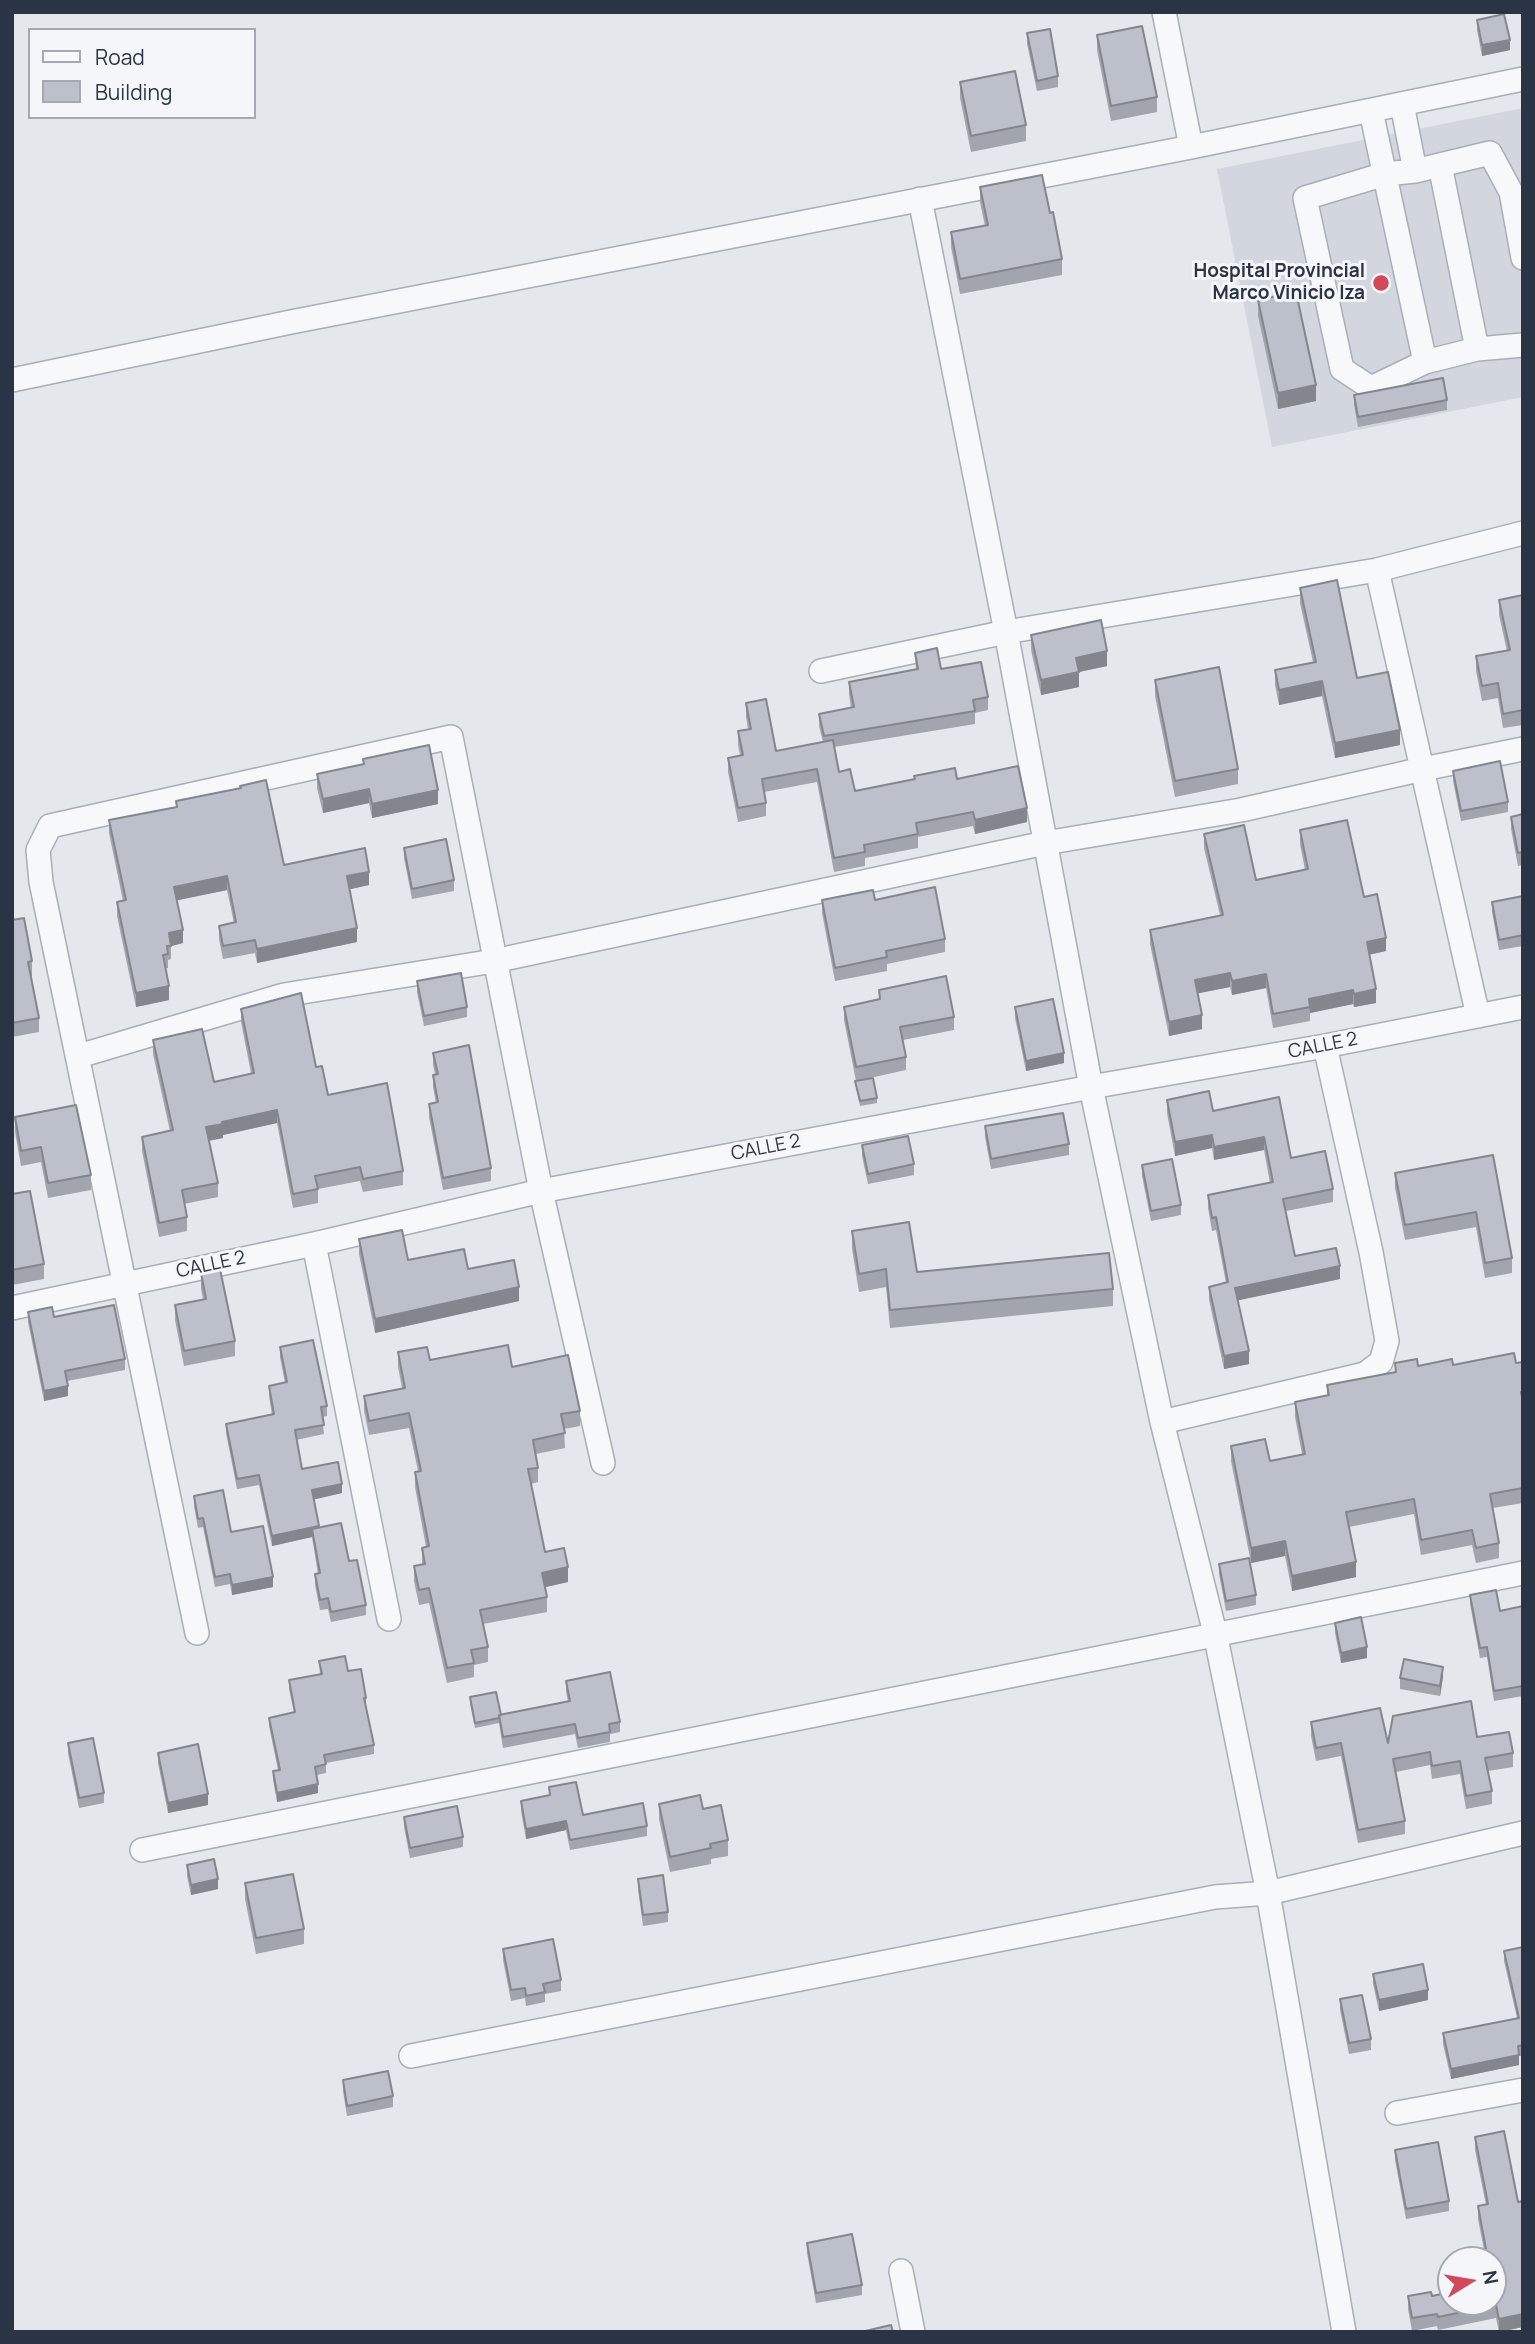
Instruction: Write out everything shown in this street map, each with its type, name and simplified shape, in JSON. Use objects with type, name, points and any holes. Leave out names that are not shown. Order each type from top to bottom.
[{"type":"street","points":[[1164,12],[1191,147]]},
{"type":"street","points":[[12,380],[290,322],[1191,147],[1523,79]]},
{"type":"street","points":[[1402,104],[1415,171]]},
{"type":"street","points":[[1371,111],[1425,362]]},
{"type":"street","points":[[1523,258],[1511,192],[1490,153],[1415,171],[1385,174],[1305,198],[1342,369],[1371,388],[1425,362],[1477,349],[1523,345]]},
{"type":"street","points":[[1440,165],[1477,349]]},
{"type":"street","points":[[920,198],[1006,632],[1091,1087],[1163,1422],[1215,1633],[1268,1892],[1344,2332]]},
{"type":"street","points":[[821,671],[1006,632],[1377,570],[1523,533]]},
{"type":"street","points":[[1377,570],[1478,1016]]},
{"type":"street","points":[[197,1633],[41,882],[37,850],[50,827],[451,737],[541,1191],[603,1463]]},
{"type":"street","points":[[79,1056],[284,995],[494,961],[1045,843],[1241,810],[1523,749]]},
{"type":"street","name":"CALLE 2","points":[[12,1308],[314,1244],[541,1191],[1523,1007]]},
{"type":"street","points":[[1163,1422],[1365,1374],[1381,1362],[1387,1341],[1325,1046]]},
{"type":"street","points":[[314,1244],[389,1619]]},
{"type":"street","points":[[142,1850],[1523,1573]]},
{"type":"street","points":[[411,2056],[1215,1897],[1268,1892],[1523,1833]]},
{"type":"street","points":[[1397,2113],[1523,2090]]},
{"type":"street","points":[[901,2271],[913,2332]]},
{"type":"shaded area","name":"Hospital Provincial Marco Vinicio Iza","points":[[1523,108],[1523,397],[1272,447],[1217,169]]},
{"type":"building","points":[[1504,14],[1510,40],[1482,45],[1477,20]]},
{"type":"building","points":[[1142,26],[1157,97],[1111,106],[1097,35]]},
{"type":"building","points":[[1050,29],[1058,76],[1037,81],[1027,33]]},
{"type":"building","points":[[1015,71],[1026,125],[971,136],[960,82]]},
{"type":"building","points":[[1042,175],[1050,213],[1053,212],[1062,259],[960,279],[951,232],[988,225],[980,187]]},
{"type":"building","points":[[1296,292],[1316,385],[1278,393],[1258,300]]},
{"type":"building","points":[[1443,378],[1447,400],[1358,417],[1354,395]]},
{"type":"building","points":[[1337,580],[1357,678],[1388,672],[1400,730],[1335,743],[1322,681],[1279,690],[1275,670],[1316,662],[1300,588]]},
{"type":"building","points":[[1523,595],[1523,710],[1503,714],[1498,683],[1482,686],[1476,656],[1510,650],[1499,600]]},
{"type":"building","points":[[1101,620],[1107,651],[1076,658],[1079,672],[1041,680],[1031,635]]},
{"type":"building","points":[[937,648],[941,669],[981,662],[988,697],[973,700],[975,711],[824,736],[819,714],[854,707],[849,682],[918,669],[915,653]]},
{"type":"building","points":[[1219,667],[1238,769],[1175,781],[1155,680]]},
{"type":"building","points":[[766,699],[776,751],[833,740],[839,772],[850,769],[855,791],[955,768],[957,779],[1018,766],[1027,808],[975,820],[973,812],[916,823],[918,834],[864,845],[865,852],[834,858],[817,769],[762,779],[766,803],[738,808],[728,758],[743,755],[738,731],[751,729],[746,703]]},
{"type":"building","points":[[429,745],[438,790],[372,804],[369,789],[323,799],[317,774],[364,764],[363,759]]},
{"type":"building","points":[[1500,761],[1508,802],[1461,811],[1453,771]]},
{"type":"building","points":[[266,780],[284,865],[365,848],[369,872],[347,876],[357,928],[257,949],[255,940],[223,946],[219,926],[236,922],[227,876],[174,887],[183,930],[169,933],[171,946],[167,946],[168,954],[163,955],[169,986],[136,993],[117,902],[126,900],[109,820],[177,807],[176,801],[241,788],[240,786]]},
{"type":"building","points":[[1523,814],[1523,852],[1518,853],[1511,817]]},
{"type":"building","points":[[1347,820],[1364,897],[1377,894],[1386,938],[1367,942],[1376,989],[1354,994],[1353,990],[1309,999],[1310,1007],[1273,1014],[1266,974],[1232,981],[1230,973],[1195,980],[1202,1015],[1169,1022],[1150,930],[1223,915],[1204,834],[1244,825],[1256,880],[1308,869],[1300,830]]},
{"type":"building","points":[[446,839],[454,880],[412,889],[404,848]]},
{"type":"building","points":[[935,887],[945,939],[886,951],[887,957],[835,968],[822,900],[873,890],[875,900]]},
{"type":"building","points":[[1523,896],[1523,935],[1499,940],[1492,902]]},
{"type":"building","points":[[24,918],[32,961],[28,962],[39,1018],[12,1023],[12,920]]},
{"type":"building","points":[[461,973],[467,1007],[424,1016],[417,981]]},
{"type":"building","points":[[946,976],[954,1017],[900,1027],[906,1057],[856,1067],[844,1007],[880,999],[879,990]]},
{"type":"building","points":[[301,993],[316,1067],[322,1066],[328,1095],[387,1083],[403,1171],[363,1179],[360,1167],[315,1176],[318,1189],[293,1194],[277,1110],[206,1127],[218,1183],[182,1190],[187,1217],[159,1223],[142,1137],[173,1130],[153,1040],[202,1029],[214,1082],[254,1073],[241,1009]]},
{"type":"building","points":[[1053,999],[1064,1053],[1026,1061],[1015,1007]]},
{"type":"building","points":[[469,1045],[491,1168],[443,1178],[429,1104],[438,1102],[433,1075],[438,1074],[433,1053]]},
{"type":"building","points":[[873,1078],[877,1098],[860,1101],[855,1081]]},
{"type":"building","points":[[1209,1091],[1213,1111],[1279,1097],[1291,1158],[1325,1151],[1333,1189],[1283,1199],[1295,1256],[1336,1248],[1340,1266],[1235,1288],[1249,1351],[1224,1356],[1209,1287],[1228,1282],[1216,1217],[1212,1218],[1208,1195],[1273,1182],[1264,1137],[1214,1147],[1212,1135],[1175,1142],[1167,1100]]},
{"type":"building","points":[[76,1105],[91,1175],[48,1183],[41,1147],[21,1151],[15,1117]]},
{"type":"building","points":[[1063,1113],[1069,1144],[991,1159],[985,1126]]},
{"type":"building","points":[[908,1136],[914,1164],[868,1174],[862,1145]]},
{"type":"building","points":[[1493,1155],[1512,1258],[1485,1263],[1476,1212],[1405,1225],[1395,1173]]},
{"type":"building","points":[[1172,1159],[1181,1205],[1151,1211],[1142,1165]]},
{"type":"building","points":[[30,1191],[44,1264],[12,1270],[12,1194]]},
{"type":"building","points":[[909,1222],[917,1272],[1109,1253],[1113,1289],[890,1310],[886,1269],[859,1274],[852,1231]]},
{"type":"building","points":[[402,1230],[408,1260],[464,1249],[468,1269],[514,1260],[519,1287],[375,1319],[359,1239]]},
{"type":"building","points":[[220,1269],[235,1341],[184,1351],[175,1305],[206,1299],[201,1273]]},
{"type":"building","points":[[114,1305],[125,1359],[65,1371],[68,1386],[44,1391],[28,1312],[52,1307],[54,1317]]},
{"type":"building","points":[[313,1340],[327,1406],[321,1407],[324,1425],[295,1430],[302,1469],[338,1462],[342,1484],[312,1490],[319,1526],[272,1536],[259,1475],[237,1479],[226,1424],[274,1414],[269,1386],[287,1382],[280,1347]]},
{"type":"building","points":[[508,1345],[512,1367],[568,1355],[580,1411],[561,1414],[565,1433],[533,1440],[538,1468],[528,1469],[545,1552],[564,1548],[568,1567],[542,1573],[547,1597],[480,1610],[488,1647],[471,1650],[474,1663],[447,1668],[429,1588],[419,1590],[414,1566],[425,1564],[422,1548],[429,1546],[415,1472],[421,1471],[409,1413],[369,1421],[364,1396],[405,1388],[398,1352],[427,1347],[430,1360]]},
{"type":"building","points":[[1514,1353],[1516,1363],[1523,1362],[1523,1488],[1490,1494],[1499,1543],[1476,1548],[1472,1530],[1421,1540],[1414,1499],[1346,1512],[1356,1562],[1292,1576],[1285,1541],[1251,1548],[1231,1446],[1265,1439],[1270,1461],[1305,1454],[1295,1402],[1329,1395],[1327,1385],[1396,1372],[1395,1363],[1417,1359],[1418,1366],[1452,1359],[1453,1365]]},
{"type":"building","points":[[223,1490],[231,1532],[263,1526],[273,1577],[232,1585],[230,1574],[215,1577],[203,1518],[198,1519],[194,1496]]},
{"type":"building","points":[[341,1523],[349,1561],[357,1560],[366,1605],[331,1612],[328,1598],[320,1600],[315,1574],[320,1573],[312,1529]]},
{"type":"building","points":[[1249,1558],[1256,1595],[1226,1601],[1219,1564]]},
{"type":"building","points":[[1496,1590],[1500,1611],[1523,1606],[1523,1686],[1494,1691],[1487,1647],[1480,1648],[1470,1595]]},
{"type":"building","points":[[1361,1617],[1367,1647],[1341,1653],[1335,1623]]},
{"type":"building","points":[[345,1656],[348,1671],[361,1669],[374,1745],[324,1755],[326,1764],[315,1767],[318,1784],[277,1793],[273,1771],[280,1770],[269,1718],[295,1712],[289,1680],[322,1674],[319,1661]]},
{"type":"building","points":[[1404,1659],[1443,1667],[1440,1686],[1400,1678]]},
{"type":"building","points":[[610,1672],[620,1722],[609,1724],[610,1732],[578,1738],[575,1724],[503,1737],[499,1715],[570,1701],[566,1681]]},
{"type":"building","points":[[496,1692],[501,1715],[499,1718],[475,1723],[470,1697]]},
{"type":"building","points":[[1471,1701],[1477,1737],[1509,1732],[1513,1753],[1485,1758],[1492,1791],[1466,1796],[1460,1761],[1432,1766],[1430,1752],[1393,1759],[1405,1821],[1358,1830],[1341,1743],[1316,1748],[1311,1722],[1380,1708],[1388,1743],[1393,1716]]},
{"type":"building","points":[[93,1738],[104,1793],[79,1798],[68,1743]]},
{"type":"building","points":[[198,1744],[208,1794],[168,1803],[158,1753]]},
{"type":"building","points":[[576,1782],[583,1815],[643,1803],[647,1826],[570,1840],[566,1821],[526,1829],[521,1801],[550,1795],[549,1787]]},
{"type":"building","points":[[700,1795],[703,1809],[721,1805],[728,1840],[710,1844],[711,1848],[670,1857],[659,1804]]},
{"type":"building","points":[[457,1806],[463,1837],[410,1848],[404,1817]]},
{"type":"building","points":[[214,1859],[218,1879],[191,1885],[187,1865]]},
{"type":"building","points":[[293,1874],[304,1929],[256,1938],[245,1883]]},
{"type":"building","points":[[663,1875],[668,1912],[643,1915],[638,1879]]},
{"type":"building","points":[[553,1939],[561,1980],[543,1984],[545,1992],[526,1996],[525,1988],[511,1990],[503,1949]]},
{"type":"building","points":[[1523,1947],[1523,2045],[1518,2046],[1519,2055],[1451,2069],[1443,2033],[1519,2018],[1504,1951]]},
{"type":"building","points":[[1423,1964],[1428,1990],[1379,2000],[1373,1974]]},
{"type":"building","points":[[1362,1995],[1371,2039],[1349,2043],[1340,1999]]},
{"type":"building","points":[[388,2071],[393,2096],[347,2106],[343,2080]]},
{"type":"building","points":[[1504,2131],[1518,2202],[1523,2201],[1523,2314],[1499,2319],[1498,2316],[1507,2316],[1507,2246],[1485,2246],[1478,2206],[1488,2204],[1475,2137]]},
{"type":"building","points":[[1438,2142],[1449,2201],[1406,2209],[1395,2150]]},
{"type":"building","points":[[852,2234],[862,2285],[816,2293],[807,2243]]},
{"type":"building","points":[[1431,2292],[1432,2296],[1437,2295],[1437,2314],[1412,2318],[1408,2296]]},
{"type":"building","points":[[891,2325],[893,2332],[861,2332]]},
{"type":"place","name":"Hospital Provincial Marco Vinicio Iza","points":[[1381,283]]}]
